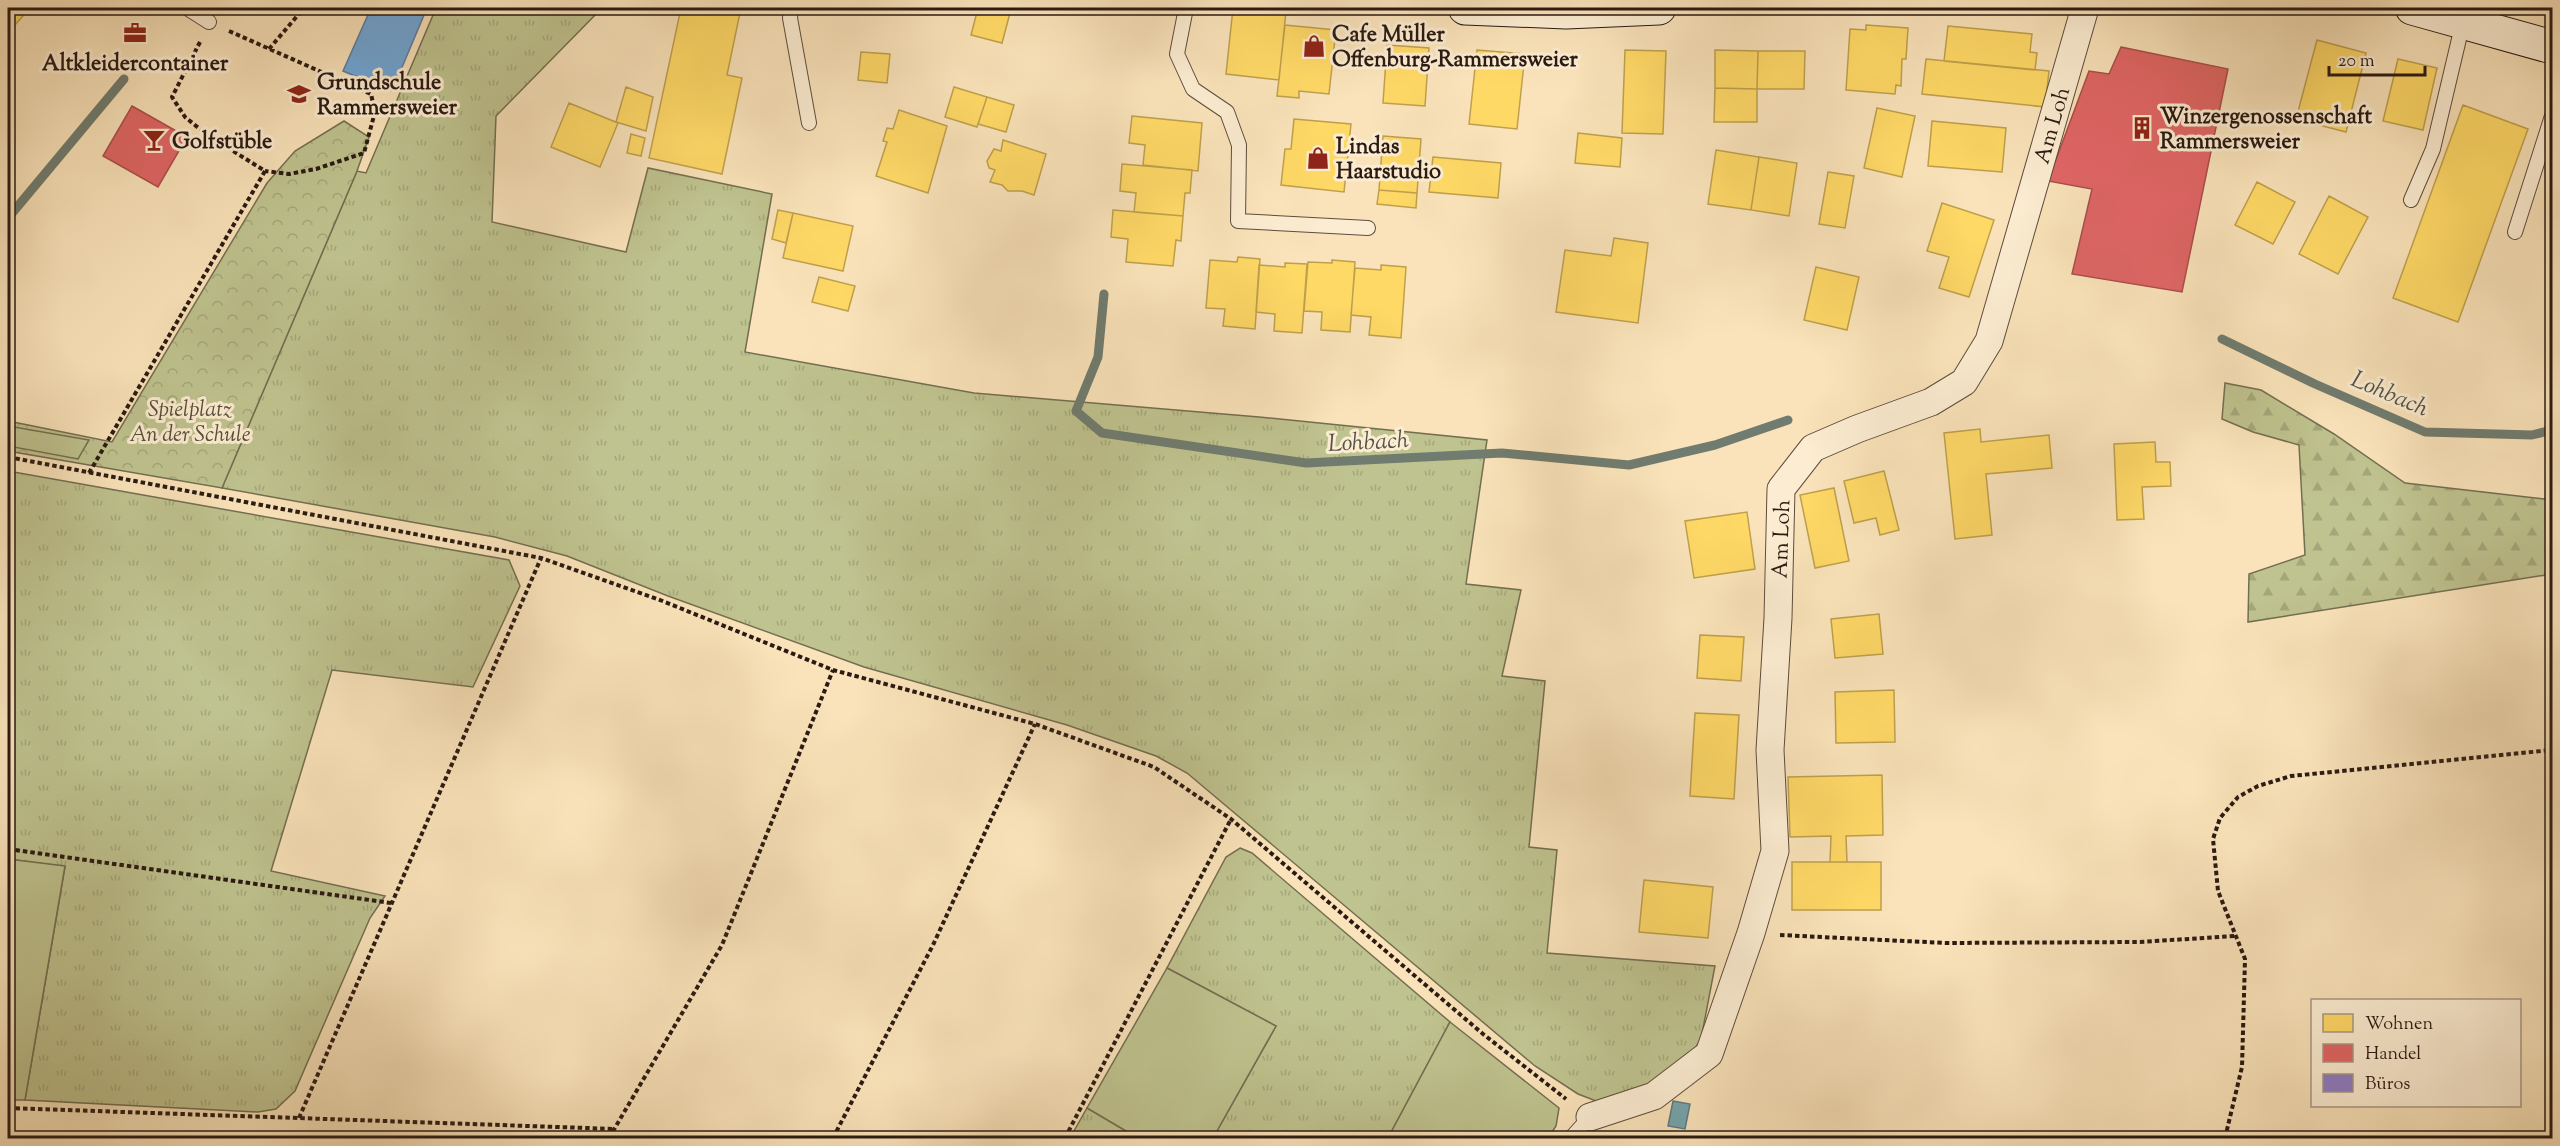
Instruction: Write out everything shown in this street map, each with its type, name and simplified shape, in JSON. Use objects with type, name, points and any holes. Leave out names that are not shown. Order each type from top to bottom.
[{"type":"street","points":[[1466,8],[1566,12],[1659,8]]},
{"type":"street","name":"Am Loh","points":[[1590,1117],[1654,1096],[1709,1054],[1751,933],[1775,851],[1770,750],[1778,618],[1781,489],[1813,448],[1931,402],[1964,382],[1989,341],[2085,8]]},
{"type":"street","points":[[2412,8],[2553,48]]},
{"type":"lane","points":[[187,8],[209,22]]},
{"type":"lane","points":[[791,8],[790,18],[809,123]]},
{"type":"lane","points":[[1186,8],[1177,54],[1193,89],[1227,112],[1239,145],[1238,221],[1368,228]]},
{"type":"lane","points":[[2411,200],[2433,149],[2463,22]]},
{"type":"lane","points":[[2515,231],[2553,116]]},
{"type":"lane","points":[[1571,1138],[1590,1117]]},
{"type":"path","points":[[269,49],[304,8]]},
{"type":"path","points":[[209,22],[371,94],[375,112],[364,153],[316,170],[289,174],[265,171],[206,134],[184,117],[172,97],[209,22]]},
{"type":"path","points":[[201,146],[206,134]]},
{"type":"path","points":[[89,473],[265,171]]},
{"type":"path","points":[[8,457],[542,558],[660,600],[833,670],[1035,724],[1154,767],[1231,819],[1483,1034],[1590,1117]]},
{"type":"path","points":[[299,1118],[542,558]]},
{"type":"path","points":[[609,1138],[722,945],[833,670]]},
{"type":"path","points":[[833,1138],[933,945],[1035,724]]},
{"type":"path","points":[[2225,1138],[2242,1067],[2245,959],[2218,891],[2213,839],[2220,818],[2238,797],[2258,786],[2291,776],[2553,750]]},
{"type":"path","points":[[1065,1138],[1231,819]]},
{"type":"path","points":[[8,849],[391,903]]},
{"type":"path","points":[[1751,933],[1946,943],[2140,942],[2235,936]]},
{"type":"path","points":[[8,1108],[615,1129]]},
{"type":"green space","points":[[436,8],[602,8],[496,116],[492,222],[626,252],[648,168],[772,194],[745,352],[974,393],[1259,417],[1487,440],[1466,584],[1521,590],[1502,676],[1545,681],[1529,847],[1557,850],[1547,953],[1715,966],[1701,1039],[1686,1063],[1609,1106],[1578,1094],[1535,1066],[1187,773],[1156,756],[1067,725],[864,667],[668,596],[567,556],[495,537],[222,488],[357,171],[366,173]]},
{"type":"green space","name":"Spielplatz An der Schule","points":[[344,121],[369,137],[357,171],[222,488],[8,451],[8,421],[112,442],[267,183],[295,151]]},
{"type":"green space","points":[[2225,383],[2261,390],[2334,434],[2405,483],[2552,500],[2552,574],[2248,622],[2249,574],[2305,555],[2299,445],[2253,432],[2222,419]]},
{"type":"green space","points":[[8,426],[89,440],[78,459],[8,446]]},
{"type":"green space","points":[[8,471],[509,560],[520,586],[473,687],[332,670],[271,871],[385,896],[370,918],[295,1091],[276,1109],[258,1112],[25,1100],[65,867],[8,859]]},
{"type":"green space","points":[[1240,848],[1252,853],[1450,1022],[1388,1138],[1213,1138],[1276,1026],[1167,968],[1226,857]]},
{"type":"green space","points":[[8,859],[65,866],[25,1100],[8,1100]]},
{"type":"green space","points":[[1167,968],[1276,1026],[1213,1138],[1138,1138],[1087,1108]]},
{"type":"green space","points":[[1450,1022],[1559,1108],[1556,1126],[1548,1138],[1388,1138]]},
{"type":"green space","points":[[1087,1108],[1138,1138],[1070,1138]]},
{"type":"building: Wohnen","points":[[17,8],[29,9],[14,26],[8,18]]},
{"type":"building: Wohnen","points":[[681,8],[741,8],[727,75],[742,78],[722,174],[649,158]]},
{"type":"building: Wohnen","points":[[978,8],[1010,13],[1002,43],[971,35]]},
{"type":"building: Wohnen","points":[[1233,8],[1286,11],[1279,80],[1226,74]]},
{"type":"building: Wohnen","points":[[1285,25],[1336,30],[1329,94],[1299,91],[1299,98],[1277,96]]},
{"type":"building: Wohnen","points":[[1866,25],[1908,28],[1906,59],[1902,59],[1901,86],[1896,85],[1895,94],[1846,90],[1850,29],[1866,30]]},
{"type":"building: Wohnen","points":[[1948,26],[2032,34],[2030,52],[2037,53],[2035,70],[1944,61]]},
{"type":"building: Wohnen","points":[[2317,40],[2366,53],[2346,132],[2296,119]]},
{"type":"building: Wohnen","points":[[1387,45],[1429,48],[1425,106],[1383,103]]},
{"type":"building: Wohnen","points":[[1477,50],[1525,54],[1517,129],[1469,124]]},
{"type":"building: Wohnen","points":[[1625,50],[1666,51],[1663,134],[1622,133]]},
{"type":"building: Wohnen","points":[[1715,50],[1758,51],[1757,89],[1715,88]]},
{"type":"building: Wohnen","points":[[1758,51],[1805,51],[1804,89],[1757,89]]},
{"type":"building: Wohnen","points":[[861,52],[890,54],[887,83],[858,80]]},
{"type":"building: Wohnen","points":[[1926,59],[2049,71],[2045,107],[1922,94]]},
{"type":"building: Wohnen","points":[[2398,59],[2437,68],[2423,130],[2383,121]]},
{"type":"building: Wohnen","points":[[626,87],[653,97],[646,131],[616,122]]},
{"type":"building: Wohnen","points":[[954,87],[987,97],[977,127],[945,117]]},
{"type":"building: Wohnen","points":[[1715,88],[1757,89],[1757,122],[1714,122]]},
{"type":"building: Wohnen","points":[[987,97],[1014,105],[1006,132],[978,124]]},
{"type":"building: Wohnen","points":[[569,103],[618,123],[600,167],[551,147]]},
{"type":"building: Wohnen","points":[[2463,105],[2528,129],[2458,322],[2393,298]]},
{"type":"building: Wohnen","points":[[1877,108],[1915,116],[1902,177],[1864,168]]},
{"type":"building: Wohnen","points":[[899,110],[947,126],[928,193],[876,176],[887,142],[883,141],[887,128],[893,129]]},
{"type":"building: Wohnen","points":[[1132,116],[1202,123],[1198,171],[1143,165],[1145,145],[1129,143]]},
{"type":"building: Wohnen","points":[[1294,119],[1351,124],[1344,192],[1281,185],[1285,149],[1291,149]]},
{"type":"building: Wohnen","points":[[1932,121],[2006,128],[2002,172],[1928,166]]},
{"type":"building: Wohnen","points":[[1578,133],[1622,138],[1620,167],[1575,163]]},
{"type":"building: Wohnen","points":[[631,134],[645,138],[641,156],[627,153]]},
{"type":"building: Wohnen","points":[[1383,136],[1421,139],[1417,193],[1379,190]]},
{"type":"building: Wohnen","points":[[1003,140],[1046,154],[1034,195],[1022,191],[1008,191],[1002,185],[990,182],[995,170],[989,168],[987,161],[994,149],[1001,151]]},
{"type":"building: Wohnen","points":[[1716,150],[1759,157],[1751,210],[1708,204]]},
{"type":"building: Wohnen","points":[[1433,157],[1501,163],[1498,198],[1429,192]]},
{"type":"building: Wohnen","points":[[1759,157],[1797,163],[1789,216],[1751,210]]},
{"type":"building: Wohnen","points":[[1122,164],[1192,170],[1190,193],[1185,193],[1183,216],[1134,212],[1136,193],[1120,191]]},
{"type":"building: Wohnen","points":[[1828,172],[1854,176],[1845,228],[1819,224]]},
{"type":"building: Wohnen","points":[[2257,182],[2295,202],[2273,244],[2235,225]]},
{"type":"building: Wohnen","points":[[1379,190],[1417,193],[1416,208],[1377,204]]},
{"type":"building: Wohnen","points":[[2329,196],[2368,217],[2338,274],[2299,254]]},
{"type":"building: Wohnen","points":[[1942,203],[1994,220],[1969,297],[1939,288],[1949,257],[1927,251]]},
{"type":"building: Wohnen","points":[[778,210],[793,213],[786,243],[772,239]]},
{"type":"building: Wohnen","points":[[1113,210],[1183,216],[1181,241],[1176,240],[1173,266],[1126,262],[1128,239],[1111,237]]},
{"type":"building: Wohnen","points":[[793,213],[853,226],[843,271],[783,258]]},
{"type":"building: Wohnen","points":[[1614,238],[1648,243],[1638,323],[1556,312],[1565,250],[1611,256]]},
{"type":"building: Wohnen","points":[[1238,257],[1260,259],[1255,329],[1223,326],[1225,309],[1206,308],[1210,260],[1237,262]]},
{"type":"building: Wohnen","points":[[1332,260],[1355,262],[1350,332],[1321,330],[1322,312],[1304,311],[1308,262],[1332,263]]},
{"type":"building: Wohnen","points":[[1285,263],[1307,264],[1302,333],[1274,331],[1275,314],[1256,312],[1259,265],[1285,267]]},
{"type":"building: Wohnen","points":[[1381,265],[1406,267],[1401,338],[1369,335],[1371,317],[1351,315],[1355,268],[1381,270]]},
{"type":"building: Wohnen","points":[[1816,267],[1859,277],[1847,330],[1804,320]]},
{"type":"building: Wohnen","points":[[819,277],[855,286],[848,311],[812,302]]},
{"type":"building: Wohnen","points":[[1980,429],[1981,442],[2049,435],[2052,468],[1986,474],[1992,535],[1955,539],[1944,433]]},
{"type":"building: Wohnen","points":[[2155,442],[2156,462],[2170,462],[2171,486],[2142,487],[2144,519],[2117,520],[2114,444]]},
{"type":"building: Wohnen","points":[[1884,471],[1899,530],[1880,535],[1876,518],[1854,523],[1844,481]]},
{"type":"building: Wohnen","points":[[1834,488],[1849,561],[1815,568],[1800,495]]},
{"type":"building: Wohnen","points":[[1747,512],[1755,569],[1694,578],[1685,521]]},
{"type":"building: Wohnen","points":[[1879,614],[1883,654],[1835,658],[1831,619]]},
{"type":"building: Wohnen","points":[[1700,635],[1744,637],[1741,681],[1697,678]]},
{"type":"building: Wohnen","points":[[1894,690],[1895,742],[1836,743],[1835,692]]},
{"type":"building: Wohnen","points":[[1695,713],[1739,715],[1734,799],[1690,796]]},
{"type":"building: Wohnen","points":[[1882,775],[1883,835],[1846,836],[1847,862],[1830,862],[1831,836],[1790,837],[1788,777]]},
{"type":"building: Wohnen","points":[[1792,862],[1881,862],[1881,910],[1792,910]]},
{"type":"building: Wohnen","points":[[1644,880],[1713,887],[1708,938],[1639,932]]},
{"type":"building: Handel","name":"Winzergenossenschaft Rammersweier","points":[[2121,47],[2228,69],[2182,292],[2072,274],[2092,189],[2048,181],[2089,71],[2109,74]]},
{"type":"building: Handel","points":[[132,106],[187,137],[158,187],[103,156]]},
{"type":"building: Büros","name":"Altkleidercontainer","points":[[133,26],[139,31],[136,36],[129,29]]},
{"type":"building: Schulen","name":"Grundschule Rammersweier","points":[[371,8],[427,8],[392,91],[343,71]]},
{"type":"building: Öffentlich","points":[[1673,1101],[1690,1104],[1685,1129],[1668,1126]]},
{"type":"waterway","points":[[8,218],[124,79]]},
{"type":"waterway","name":"Lohbach","points":[[1104,294],[1098,357],[1076,411],[1102,433],[1306,463],[1502,453],[1629,465],[1715,445],[1788,420]]},
{"type":"waterway","name":"Lohbach","points":[[2222,339],[2315,384],[2425,432],[2532,435],[2552,430]]},
{"type":"place","name":"Altkleidercontainer","points":[[135,33]]},
{"type":"place","name":"Cafe Müller Offenburg-Rammersweier","points":[[1314,46]]},
{"type":"place","name":"Grundschule Rammersweier","points":[[299,94]]},
{"type":"place","name":"Winzergenossenschaft Rammersweier","points":[[2142,128]]},
{"type":"place","name":"Golfstüble","points":[[154,140]]},
{"type":"place","name":"Lindas Haarstudio","points":[[1318,158]]}]
